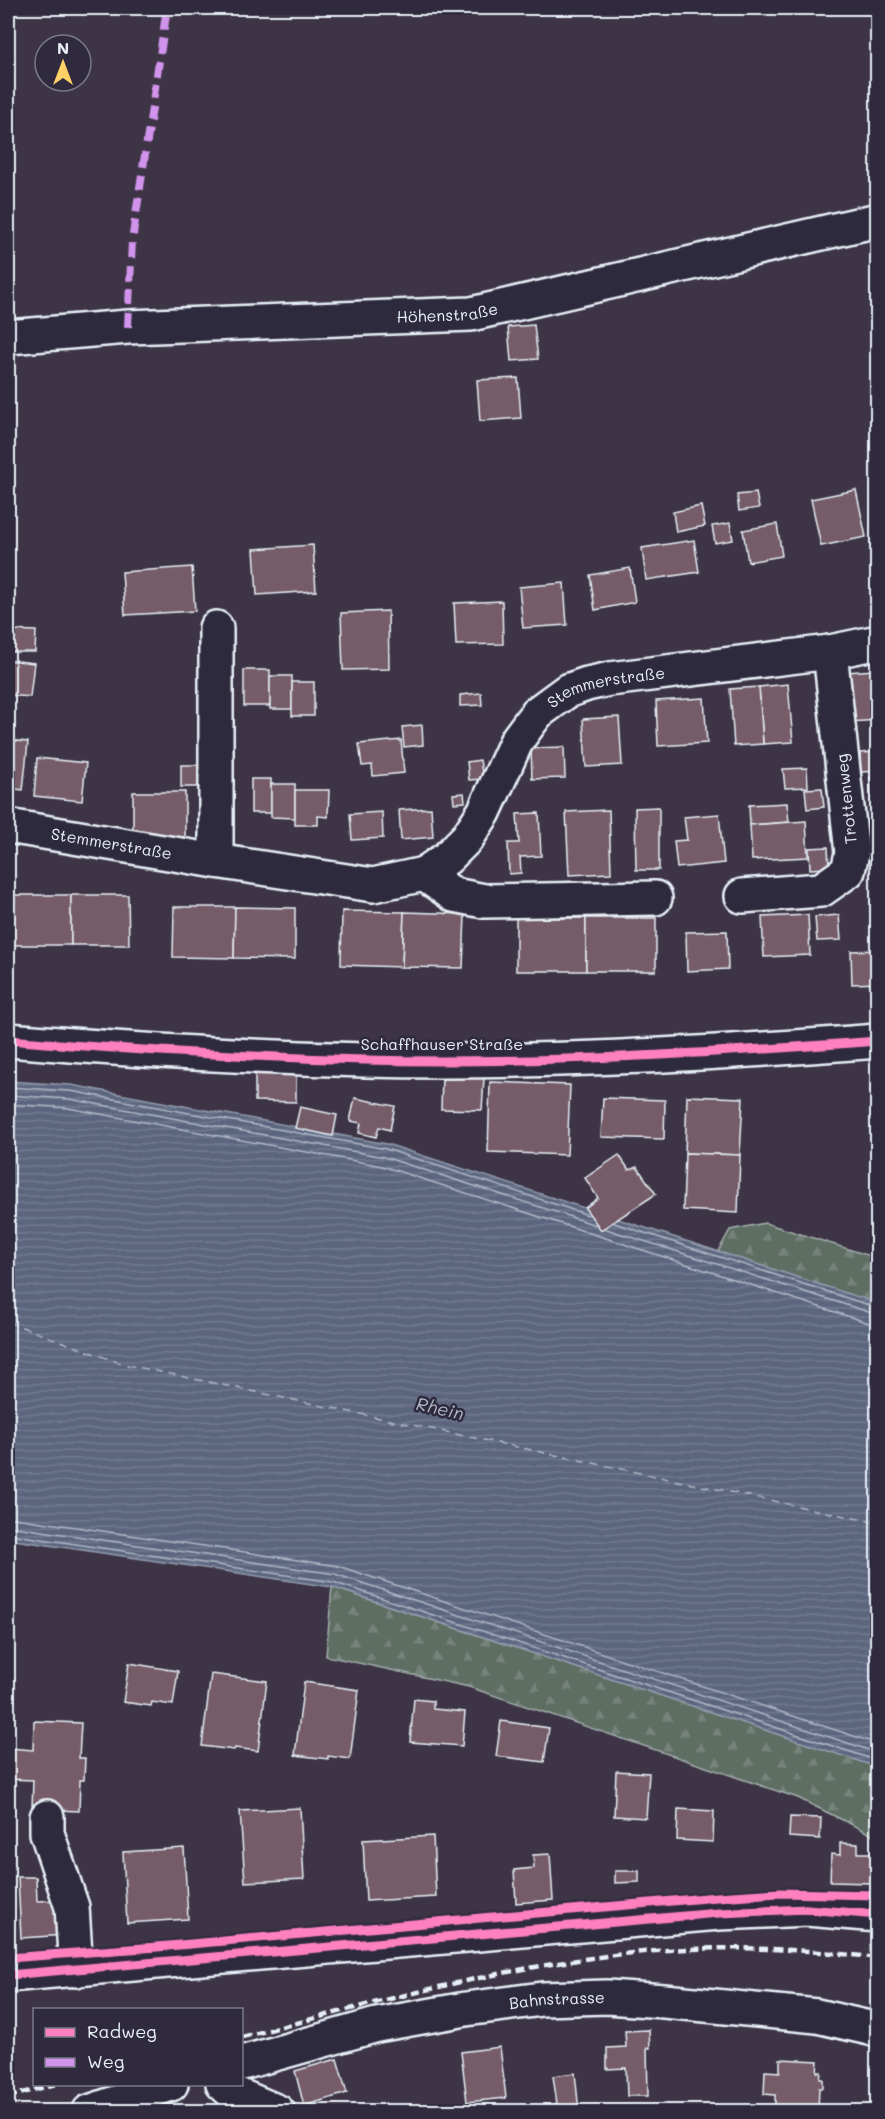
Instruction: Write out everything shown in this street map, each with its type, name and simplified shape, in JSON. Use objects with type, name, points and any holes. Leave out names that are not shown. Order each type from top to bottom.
[{"type":"street","name":"Höhenstraße","points":[[8,337],[128,327],[471,314],[878,220]]},
{"type":"street","points":[[216,628],[216,861]]},
{"type":"street","name":"Stemmerstraße","points":[[8,826],[373,885],[424,874],[447,858],[467,838],[484,812],[517,740],[537,712],[567,691],[610,679],[830,652],[878,642]]},
{"type":"street","name":"Trottenweg","points":[[742,896],[821,890],[848,871],[852,853],[830,652]]},
{"type":"street","points":[[424,874],[454,895],[484,901],[655,898]]},
{"type":"street","name":"Schaffhauser Straße","points":[[8,1040],[142,1051],[366,1060],[668,1055],[878,1041]]},
{"type":"street","points":[[47,1817],[48,1833],[72,1907],[76,1970]]},
{"type":"street","points":[[8,1975],[719,1913],[807,1909],[878,1915]]},
{"type":"street","name":"Bahnstrasse","points":[[243,2063],[377,2025],[466,2009],[542,1999],[607,1997],[664,2001],[817,2016],[878,2030]]},
{"type":"street","points":[[89,2112],[168,2086]]},
{"type":"street","points":[[210,2086],[216,2112]]},
{"type":"street","points":[[224,2086],[278,2112]]},
{"type":"green space","points":[[765,1223],[877,1258],[877,1304],[715,1257],[730,1230]]},
{"type":"green space","points":[[332,1587],[877,1767],[877,1837],[798,1798],[469,1687],[326,1656]]},
{"type":"water","name":"Rhein","points":[[8,1081],[71,1085],[387,1144],[877,1303],[877,1767],[332,1587],[8,1539]]},
{"type":"building","points":[[534,325],[538,359],[511,361],[508,327]]},
{"type":"building","points":[[518,378],[521,418],[480,421],[477,380]]},
{"type":"building","points":[[856,490],[866,537],[821,546],[811,499]]},
{"type":"building","points":[[756,493],[759,508],[739,511],[737,495]]},
{"type":"building","points":[[701,506],[705,526],[676,532],[673,512]]},
{"type":"building","points":[[730,523],[733,540],[715,543],[712,526]]},
{"type":"building","points":[[777,524],[782,556],[748,562],[743,530]]},
{"type":"building","points":[[694,540],[699,572],[646,580],[642,548]]},
{"type":"building","points":[[313,545],[316,591],[257,595],[254,549]]},
{"type":"building","points":[[192,567],[195,611],[125,615],[122,572]]},
{"type":"building","points":[[630,568],[635,602],[595,610],[590,575]]},
{"type":"building","points":[[564,583],[567,625],[523,628],[519,587]]},
{"type":"building","points":[[502,601],[503,644],[456,645],[454,603]]},
{"type":"building","points":[[388,611],[389,669],[343,670],[341,613]]},
{"type":"building","points":[[8,630],[36,631],[35,652],[8,652]]},
{"type":"building","points":[[8,660],[34,663],[30,697],[8,695]]},
{"type":"building","points":[[244,670],[270,670],[270,706],[244,706]]},
{"type":"building","points":[[875,670],[878,720],[850,722],[846,672]]},
{"type":"building","points":[[270,676],[292,676],[292,709],[270,709]]},
{"type":"building","points":[[292,682],[314,682],[314,716],[292,716]]},
{"type":"building","points":[[788,684],[793,742],[763,744],[759,687]]},
{"type":"building","points":[[759,687],[763,744],[734,746],[730,689]]},
{"type":"building","points":[[481,693],[482,705],[460,706],[460,695]]},
{"type":"building","points":[[704,698],[707,743],[658,746],[656,701]]},
{"type":"building","points":[[619,717],[622,765],[586,767],[583,719]]},
{"type":"building","points":[[422,725],[423,745],[404,747],[402,727]]},
{"type":"building","points":[[8,740],[28,742],[23,790],[8,788]]},
{"type":"building","points":[[401,740],[404,773],[373,776],[372,765],[362,766],[359,744]]},
{"type":"building","points":[[564,747],[565,778],[532,779],[531,748]]},
{"type":"building","points":[[878,752],[878,771],[861,772],[860,753]]},
{"type":"building","points":[[37,758],[86,763],[82,801],[34,796]]},
{"type":"building","points":[[480,760],[483,779],[469,780],[467,762]]},
{"type":"building","points":[[181,765],[201,765],[201,787],[181,787]]},
{"type":"building","points":[[807,768],[808,787],[785,788],[783,769]]},
{"type":"building","points":[[870,777],[878,777],[878,818],[872,818]]},
{"type":"building","points":[[251,779],[271,779],[271,813],[251,813]]},
{"type":"building","points":[[271,784],[295,784],[295,818],[271,817]]},
{"type":"building","points":[[822,788],[824,807],[807,809],[805,789]]},
{"type":"building","points":[[295,790],[329,790],[328,817],[318,816],[318,825],[295,825]]},
{"type":"building","points":[[133,792],[185,792],[185,837],[133,836]]},
{"type":"building","points":[[464,793],[465,802],[454,803],[453,794]]},
{"type":"building","points":[[787,803],[789,822],[750,825],[749,805]]},
{"type":"building","points":[[659,807],[659,870],[636,870],[635,808]]},
{"type":"building","points":[[431,808],[433,837],[401,840],[399,810]]},
{"type":"building","points":[[609,810],[611,873],[569,875],[566,812]]},
{"type":"building","points":[[382,812],[383,838],[352,840],[350,814]]},
{"type":"building","points":[[539,813],[541,856],[520,857],[521,873],[509,874],[508,843],[519,843],[517,814]]},
{"type":"building","points":[[719,814],[724,863],[677,868],[674,841],[687,840],[684,817]]},
{"type":"building","points":[[806,821],[808,857],[752,860],[750,825]]},
{"type":"building","points":[[828,847],[829,868],[810,869],[809,848]]},
{"type":"building","points":[[13,895],[71,895],[71,945],[13,945]]},
{"type":"building","points":[[71,895],[128,895],[129,945],[71,945]]},
{"type":"building","points":[[174,907],[235,907],[234,958],[173,957]]},
{"type":"building","points":[[235,907],[295,908],[295,959],[234,958]]},
{"type":"building","points":[[342,911],[404,912],[402,967],[341,965]]},
{"type":"building","points":[[404,912],[465,914],[463,968],[402,967]]},
{"type":"building","points":[[808,915],[810,955],[764,957],[762,917]]},
{"type":"building","points":[[839,915],[841,940],[817,941],[815,917]]},
{"type":"building","points":[[516,918],[586,918],[586,971],[516,971]]},
{"type":"building","points":[[586,918],[656,918],[656,971],[586,971]]},
{"type":"building","points":[[727,931],[728,969],[687,971],[686,932]]},
{"type":"building","points":[[878,950],[878,983],[852,984],[851,951]]},
{"type":"building","points":[[255,1073],[296,1073],[296,1102],[255,1101]]},
{"type":"building","points":[[442,1077],[484,1078],[482,1110],[441,1109]]},
{"type":"building","points":[[490,1082],[570,1085],[567,1155],[488,1152]]},
{"type":"building","points":[[687,1096],[743,1098],[740,1155],[685,1153]]},
{"type":"building","points":[[355,1098],[395,1106],[390,1130],[379,1127],[376,1137],[359,1133],[361,1123],[350,1121]]},
{"type":"building","points":[[603,1098],[665,1100],[664,1139],[601,1137]]},
{"type":"building","points":[[300,1107],[337,1115],[333,1136],[295,1128]]},
{"type":"building","points":[[685,1153],[740,1155],[738,1213],[683,1210]]},
{"type":"building","points":[[619,1155],[629,1170],[637,1167],[656,1194],[601,1230],[585,1208],[598,1198],[585,1178]]},
{"type":"building","points":[[8,1638],[15,1639],[10,1668],[8,1668]]},
{"type":"building","points":[[129,1663],[178,1671],[173,1705],[152,1702],[151,1706],[123,1702]]},
{"type":"building","points":[[211,1674],[267,1681],[258,1751],[202,1746]]},
{"type":"building","points":[[304,1682],[359,1690],[350,1759],[295,1755]]},
{"type":"building","points":[[414,1699],[433,1701],[433,1709],[465,1712],[462,1746],[410,1742]]},
{"type":"building","points":[[34,1721],[81,1723],[79,1758],[85,1758],[84,1780],[80,1780],[79,1811],[32,1809],[33,1780],[8,1779],[10,1748],[33,1750]]},
{"type":"building","points":[[501,1721],[549,1728],[544,1762],[496,1756]]},
{"type":"building","points":[[616,1771],[649,1773],[646,1818],[614,1816]]},
{"type":"building","points":[[8,1800],[11,1800],[10,1849],[8,1849]]},
{"type":"building","points":[[300,1808],[304,1879],[245,1882],[240,1811]]},
{"type":"building","points":[[678,1809],[714,1811],[713,1842],[677,1840]]},
{"type":"building","points":[[790,1817],[821,1818],[820,1839],[789,1837]]},
{"type":"building","points":[[433,1836],[436,1897],[366,1901],[363,1840]]},
{"type":"building","points":[[840,1843],[858,1844],[858,1853],[873,1853],[872,1883],[830,1882],[831,1854],[840,1855]]},
{"type":"building","points":[[184,1848],[188,1919],[127,1923],[123,1852]]},
{"type":"building","points":[[550,1854],[553,1900],[516,1903],[514,1870],[534,1868],[533,1855]]},
{"type":"building","points":[[615,1871],[639,1871],[639,1882],[615,1883]]},
{"type":"building","points":[[18,1877],[36,1877],[37,1901],[64,1900],[66,1935],[21,1938]]},
{"type":"building","points":[[649,2030],[648,2096],[627,2096],[626,2068],[607,2069],[607,2048],[626,2047],[625,2031]]},
{"type":"building","points":[[500,2047],[506,2098],[467,2102],[461,2052]]},
{"type":"building","points":[[337,2059],[347,2093],[304,2106],[295,2071]]},
{"type":"building","points":[[780,2059],[818,2061],[817,2072],[821,2072],[820,2079],[823,2079],[823,2088],[819,2088],[818,2111],[775,2109],[775,2095],[764,2094],[765,2071],[780,2072]]},
{"type":"building","points":[[575,2073],[579,2112],[550,2112],[549,2105],[557,2104],[553,2076]]},
{"type":"ferry route","points":[[8,1322],[123,1364],[878,1523]]},
{"type":"railway","points":[[243,2037],[459,1982],[628,1953],[735,1948],[807,1951],[878,1958]]},
{"type":"railway","points":[[8,2097],[49,2086]]},
{"type":"marked path","points":[[128,327],[132,241],[167,8]]},
{"type":"cycle path","points":[[8,1040],[231,1055],[429,1061],[622,1057],[878,1041]]},
{"type":"cycle path","points":[[8,1958],[157,1947],[717,1897],[779,1893],[878,1895]]},
{"type":"cycle path","points":[[8,1975],[719,1913],[807,1909],[878,1915]]}]
